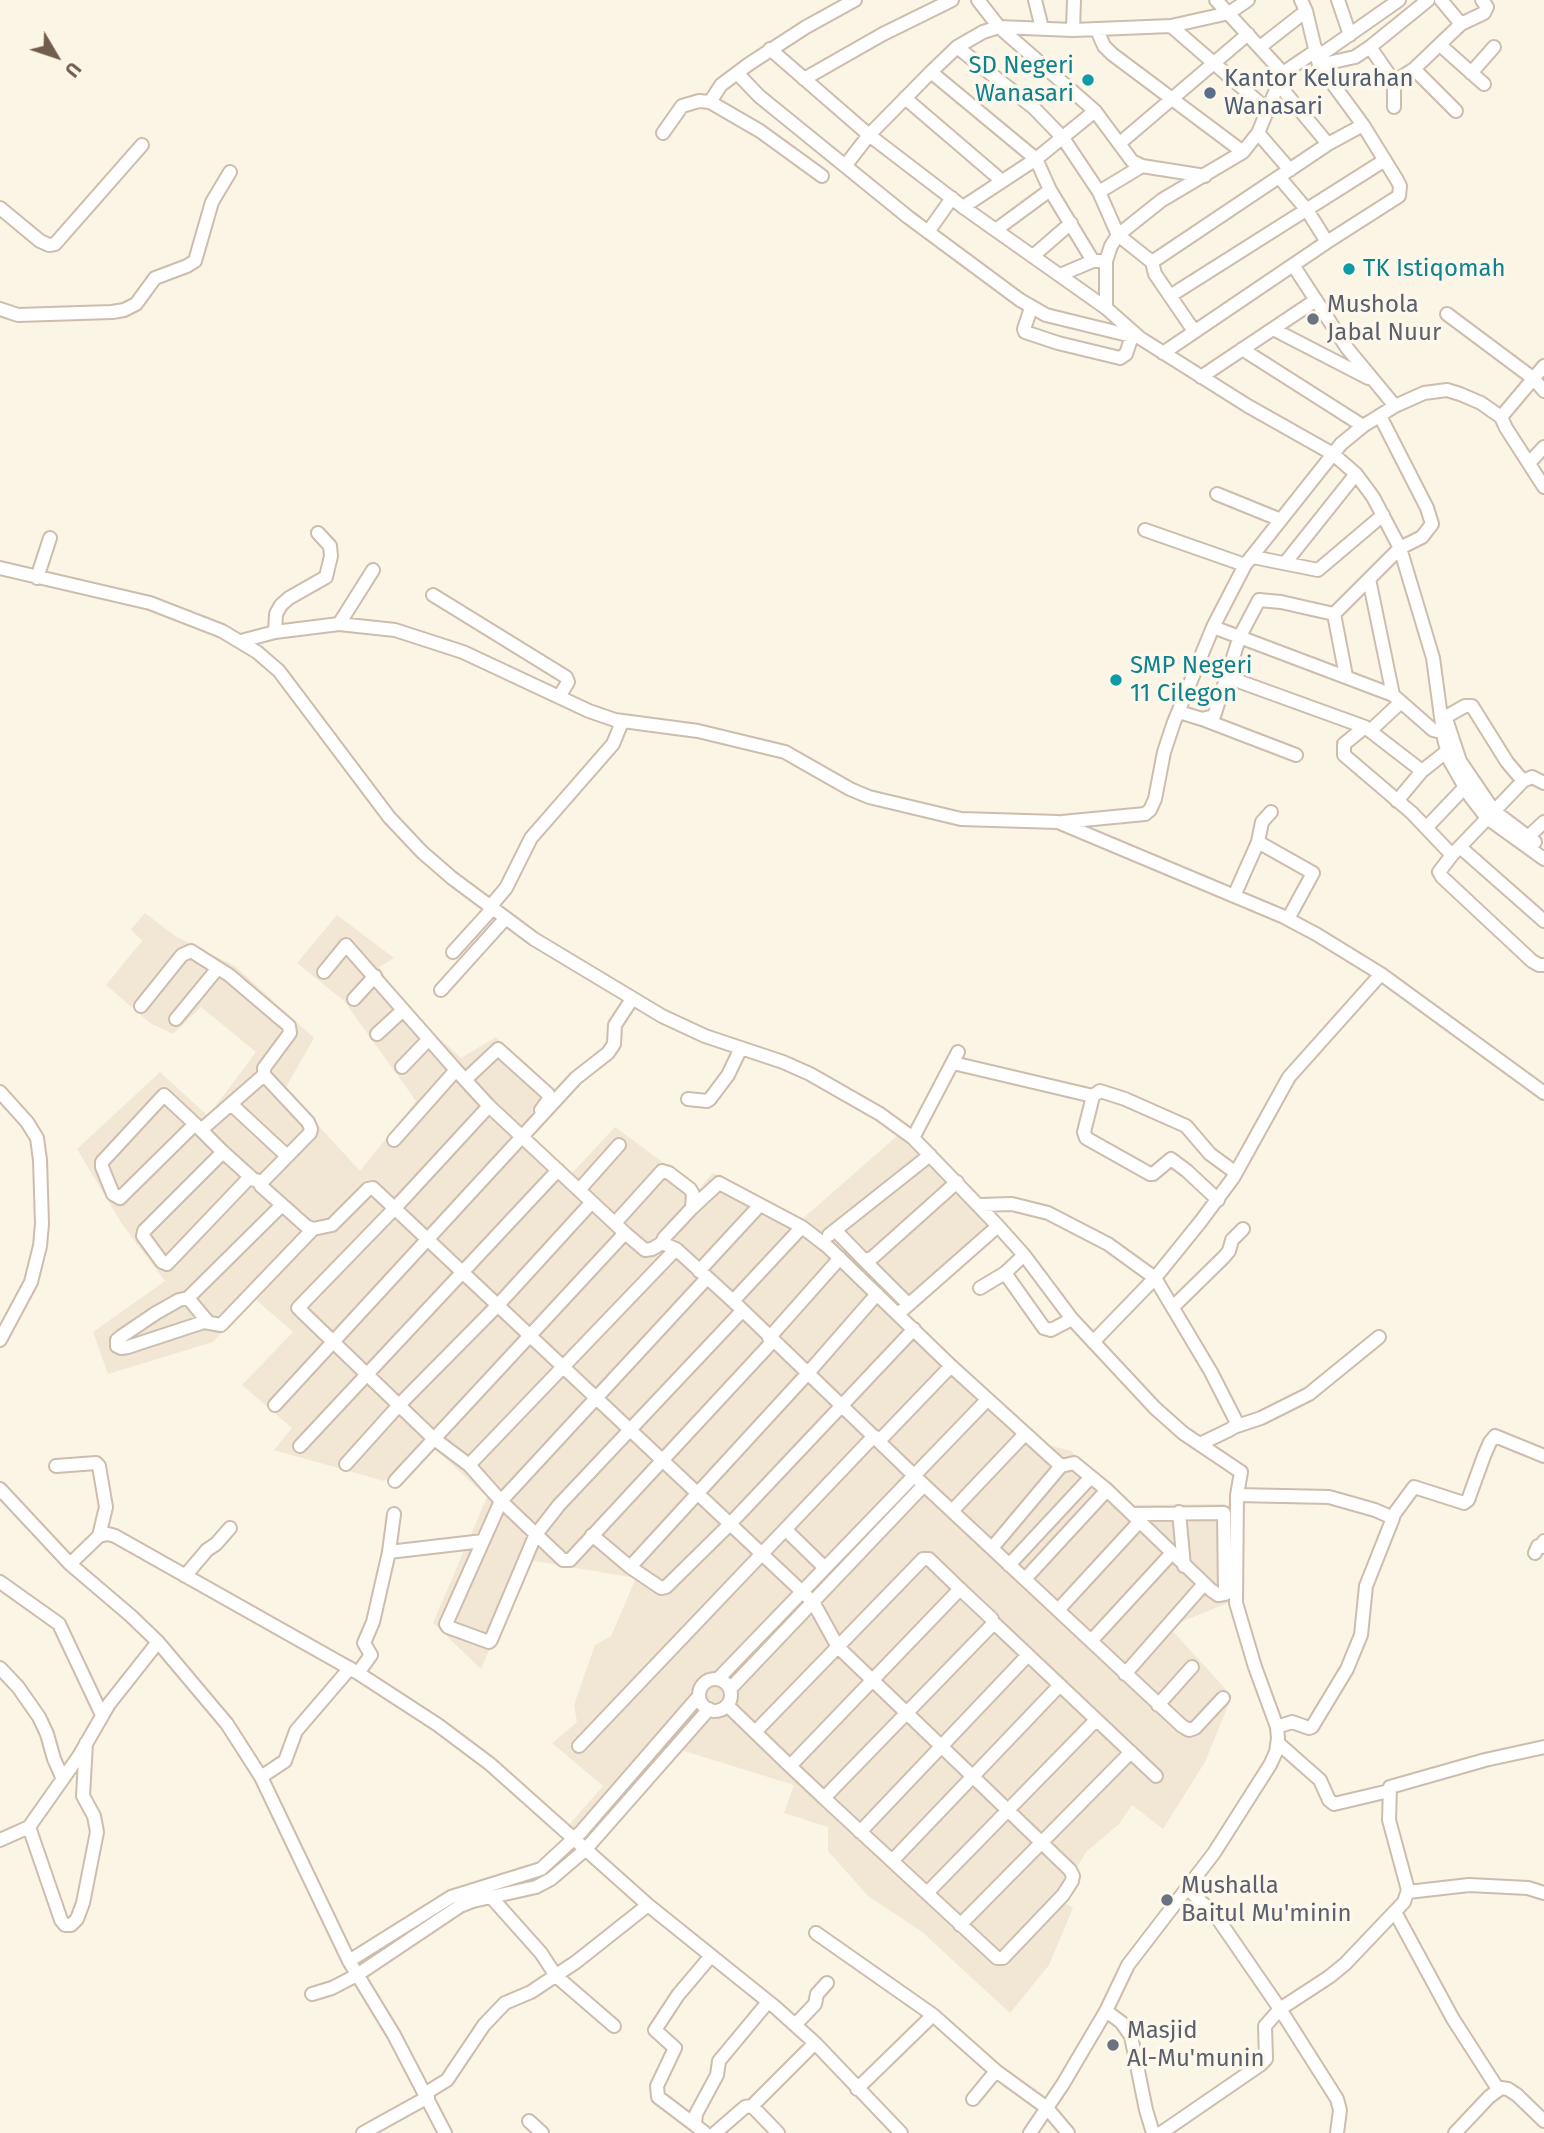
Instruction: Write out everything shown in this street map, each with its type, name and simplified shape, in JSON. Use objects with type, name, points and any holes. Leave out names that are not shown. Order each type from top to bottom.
[{"type":"street","points":[[710,102],[721,85],[770,49],[855,0]]},
{"type":"street","points":[[804,79],[883,34],[952,0]]},
{"type":"street","points":[[1035,0],[1042,28]]},
{"type":"street","points":[[1073,30],[1074,0]]},
{"type":"street","points":[[1216,0],[1259,47],[1328,144]]},
{"type":"street","points":[[845,166],[869,135],[931,72],[957,47],[983,32],[999,26],[1097,30],[1171,26],[1229,13],[1248,0]]},
{"type":"street","points":[[1338,0],[1350,35]]},
{"type":"street","points":[[1060,275],[1100,261],[1118,235],[1162,200],[1242,152],[1258,133],[1281,79],[1318,57],[1399,0]]},
{"type":"street","points":[[1318,57],[1355,57],[1428,0]]},
{"type":"street","points":[[1441,0],[1461,24]]},
{"type":"street","points":[[1394,82],[1414,69],[1461,24],[1484,13],[1487,7],[1482,0]]},
{"type":"street","points":[[983,3],[999,26],[1095,111],[1132,161],[1142,166],[1205,176]]},
{"type":"street","points":[[1163,353],[1399,196],[1399,183],[1318,57],[1303,5],[1259,47]]},
{"type":"street","points":[[1171,26],[1269,111]]},
{"type":"street","points":[[1097,30],[1104,46],[1112,54],[1242,152]]},
{"type":"street","points":[[1120,143],[1248,34]]},
{"type":"street","points":[[1440,45],[1484,85]]},
{"type":"street","points":[[957,47],[1034,108],[1063,138],[1099,191],[1118,235],[1152,262],[1155,274],[1194,331]]},
{"type":"street","points":[[1370,47],[1394,82],[1394,107]]},
{"type":"street","points":[[1471,74],[1494,47]]},
{"type":"street","points":[[770,49],[869,135],[963,207],[1106,308],[1136,337],[1334,454],[1356,474],[1383,515],[1400,548],[1433,658],[1444,722],[1446,752],[1465,787],[1490,815],[1544,859]]},
{"type":"street","points":[[1414,69],[1456,111]]},
{"type":"street","points":[[931,72],[1036,159],[1050,190],[1100,261],[1106,308]]},
{"type":"street","points":[[737,73],[747,85],[845,166],[1031,308],[1055,317],[1136,337]]},
{"type":"street","points":[[905,98],[1002,181]]},
{"type":"street","points":[[663,133],[682,106],[699,101],[710,102],[760,131],[822,176]]},
{"type":"street","points":[[963,207],[1036,159],[1095,111]]},
{"type":"street","points":[[1152,262],[1328,144],[1363,125]]},
{"type":"street","points":[[1258,133],[1327,242]]},
{"type":"street","points":[[0,208],[40,240],[48,245],[55,244],[142,145]]},
{"type":"street","points":[[1170,296],[1385,160]]},
{"type":"street","points":[[1099,191],[1142,166]]},
{"type":"street","points":[[0,309],[24,315],[111,312],[130,307],[143,296],[155,278],[187,267],[195,261],[212,202],[230,172]]},
{"type":"street","points":[[997,229],[1050,190]]},
{"type":"street","points":[[928,232],[952,198]]},
{"type":"street","points":[[1033,256],[1071,223]]},
{"type":"street","points":[[1293,265],[1347,348],[1395,406]]},
{"type":"street","points":[[1201,377],[1316,300]]},
{"type":"street","points":[[1031,308],[1025,332],[1058,343],[1120,358],[1126,354],[1136,337]]},
{"type":"street","points":[[1447,314],[1534,379],[1544,391]]},
{"type":"street","points":[[1273,329],[1371,380]]},
{"type":"street","points":[[1241,349],[1363,426]]},
{"type":"street","points":[[1501,417],[1544,366]]},
{"type":"street","points":[[241,640],[275,632],[339,624],[374,626],[413,634],[463,652],[589,711],[622,722],[698,731],[766,746],[799,758],[850,789],[869,797],[934,814],[961,819],[1058,822],[1145,814],[1149,812],[1155,799],[1164,752],[1213,627],[1249,561],[1347,439],[1395,406],[1424,393],[1447,390],[1481,403],[1501,417],[1544,487]]},
{"type":"street","points":[[1334,614],[1400,548],[1422,537],[1432,520],[1380,416]]},
{"type":"street","points":[[1529,463],[1544,447]]},
{"type":"street","points":[[1285,563],[1356,474]]},
{"type":"street","points":[[1217,494],[1281,520]]},
{"type":"street","points":[[1145,530],[1249,561],[1285,563],[1319,570],[1383,515]]},
{"type":"street","points":[[275,632],[276,614],[281,605],[326,577],[331,556],[330,547],[318,533]]},
{"type":"street","points":[[37,578],[50,538]]},
{"type":"street","points":[[0,568],[150,603],[241,640],[279,671],[338,752],[404,834],[452,878],[543,945],[632,999],[705,1036],[810,1074],[880,1114],[913,1138],[980,1205],[1024,1255],[1072,1319],[1155,1409],[1199,1444],[1241,1472],[1237,1495],[1236,1603],[1251,1656],[1277,1727],[1278,1744],[1270,1765],[1214,1853],[1138,1950],[1111,1996],[1106,2011],[1030,2133]]},
{"type":"street","points":[[339,624],[373,570]]},
{"type":"street","points":[[1369,579],[1397,699]]},
{"type":"street","points":[[433,596],[566,677],[568,682],[558,697]]},
{"type":"street","points":[[1202,719],[1215,715],[1240,636],[1256,604],[1263,599],[1334,614]]},
{"type":"street","points":[[1334,614],[1346,676]]},
{"type":"street","points":[[1213,627],[1346,676],[1397,699],[1433,730],[1437,731],[1465,706],[1472,706],[1507,762],[1523,781]]},
{"type":"street","points":[[1227,677],[1368,728],[1423,771]]},
{"type":"street","points":[[1397,699],[1368,728],[1344,744],[1343,753],[1426,828],[1539,917],[1544,901]]},
{"type":"street","points":[[1179,712],[1296,755]]},
{"type":"street","points":[[453,952],[491,909],[506,888],[531,838],[605,753],[622,722]]},
{"type":"street","points":[[1444,722],[1460,761],[1490,815],[1544,848]]},
{"type":"street","points":[[1397,801],[1423,771],[1446,752]]},
{"type":"street","points":[[1544,783],[1532,777],[1523,781],[1441,866],[1441,876],[1532,961],[1544,965]]},
{"type":"street","points":[[1426,828],[1465,787]]},
{"type":"street","points":[[1234,895],[1258,842],[1264,818],[1271,812]]},
{"type":"street","points":[[1058,822],[1288,919],[1381,974],[1544,1093]]},
{"type":"street","points":[[1528,837],[1544,822]]},
{"type":"street","points":[[1258,842],[1312,873],[1288,919]]},
{"type":"street","points":[[441,990],[505,919]]},
{"type":"street","points":[[324,972],[346,945],[402,1011],[489,1105],[645,1250],[662,1243],[669,1231],[719,1183],[802,1227],[840,1258],[1024,1435],[1061,1466]]},
{"type":"street","points":[[141,1006],[185,952],[191,951],[218,968],[291,1028],[264,1068],[264,1075],[311,1125],[310,1133],[257,1181]]},
{"type":"street","points":[[176,1019],[218,968]]},
{"type":"street","points":[[1093,1342],[1155,1278],[1218,1200],[1289,1077],[1381,974]]},
{"type":"street","points":[[354,999],[375,976]]},
{"type":"street","points":[[521,1135],[582,1072],[612,1048],[615,1025],[632,999]]},
{"type":"street","points":[[377,1034],[402,1011]]},
{"type":"street","points":[[402,1067],[429,1039]]},
{"type":"street","points":[[688,1099],[710,1099],[728,1075],[741,1048]]},
{"type":"street","points":[[275,1405],[429,1241],[547,1103],[548,1094],[498,1049],[460,1075],[394,1139]]},
{"type":"street","points":[[913,1138],[956,1057],[1093,1096]]},
{"type":"street","points":[[264,1075],[231,1104],[198,1127],[120,1198],[113,1194],[102,1161],[164,1095],[198,1127],[223,1152],[306,1226],[313,1229],[332,1226],[368,1189],[373,1188],[813,1602],[838,1647],[1009,1809],[1070,1870],[1072,1881],[1063,1895],[1003,1958],[993,1954],[727,1705]]},
{"type":"street","points":[[1218,1200],[1171,1159],[1150,1174],[1086,1138],[1084,1134],[1093,1096],[1103,1092],[1178,1121],[1193,1132],[1210,1154],[1236,1172]]},
{"type":"street","points":[[0,1093],[27,1122],[37,1138],[42,1224],[40,1246],[31,1282],[0,1340]]},
{"type":"street","points":[[231,1104],[287,1156]]},
{"type":"street","points":[[489,1105],[396,1208],[299,1306],[299,1310],[433,1438],[469,1465],[535,1536],[566,1561],[662,1462],[840,1258]]},
{"type":"street","points":[[579,1190],[620,1145]]},
{"type":"street","points":[[223,1152],[144,1231],[144,1236],[162,1262],[167,1264],[248,1179],[257,1181]]},
{"type":"street","points":[[821,1241],[930,1155]]},
{"type":"street","points":[[300,1446],[558,1170]]},
{"type":"street","points":[[615,1223],[662,1171],[669,1172],[690,1189],[693,1194],[691,1208]]},
{"type":"street","points":[[864,1260],[872,1258],[957,1182]]},
{"type":"street","points":[[346,1464],[593,1202]]},
{"type":"street","points":[[980,1205],[1012,1204],[1048,1213],[1108,1244],[1155,1278],[1174,1306],[1227,1403],[1236,1421],[1234,1427]]},
{"type":"street","points":[[282,1205],[188,1298],[179,1300],[148,1318],[117,1340],[117,1346],[128,1347],[204,1322],[221,1325],[313,1229]]},
{"type":"street","points":[[760,1205],[597,1400],[501,1501],[446,1625],[451,1630],[489,1642],[535,1536],[559,1505],[630,1430],[802,1227]]},
{"type":"street","points":[[898,1314],[998,1226]]},
{"type":"street","points":[[1174,1306],[1224,1257],[1233,1238],[1243,1229]]},
{"type":"street","points":[[835,1230],[908,1304]]},
{"type":"street","points":[[395,1481],[625,1233]]},
{"type":"street","points":[[662,1243],[676,1249],[1158,1705],[1189,1730],[1197,1727],[1223,1698]]},
{"type":"street","points":[[469,1465],[676,1249]]},
{"type":"street","points":[[980,1288],[1005,1273],[1024,1255]]},
{"type":"street","points":[[1005,1273],[1044,1328],[1051,1330],[1072,1319]]},
{"type":"street","points":[[630,1567],[877,1294]]},
{"type":"street","points":[[188,1298],[208,1322]]},
{"type":"street","points":[[592,1535],[630,1567],[661,1588],[666,1587],[729,1525],[914,1329]]},
{"type":"street","points":[[1199,1444],[1309,1394],[1379,1337]]},
{"type":"street","points":[[579,1746],[876,1438],[951,1366]]},
{"type":"street","points":[[718,1679],[987,1400]]},
{"type":"street","points":[[952,1511],[1024,1435]]},
{"type":"street","points":[[1277,1727],[1292,1722],[1312,1727],[1347,1669],[1361,1635],[1366,1586],[1380,1546],[1392,1517],[1414,1487],[1464,1503],[1468,1500],[1484,1455],[1495,1436],[1544,1456]]},
{"type":"street","points":[[56,1466],[96,1463],[99,1466],[106,1507],[99,1536]]},
{"type":"street","points":[[992,1548],[1061,1466],[1074,1463],[1107,1490],[1136,1517],[1184,1566],[1204,1584],[1218,1595],[1225,1594],[1225,1514],[1178,1512],[1136,1517],[1058,1609]]},
{"type":"street","points":[[1009,1565],[1091,1477]]},
{"type":"street","points":[[730,1689],[924,1485]]},
{"type":"street","points":[[0,1489],[70,1564],[158,1642],[215,1708],[261,1777],[349,1961],[394,2035],[445,2133]]},
{"type":"street","points":[[1025,1579],[1107,1490]]},
{"type":"street","points":[[1237,1495],[1329,1497],[1392,1517]]},
{"type":"street","points":[[1178,1512],[1184,1566]]},
{"type":"street","points":[[261,1777],[285,1761],[296,1731],[371,1655],[364,1643],[373,1622],[389,1552],[394,1514]]},
{"type":"street","points":[[185,1576],[206,1550],[216,1544],[230,1528]]},
{"type":"street","points":[[786,1530],[825,1567]]},
{"type":"street","points":[[70,1564],[99,1536],[116,1536],[354,1670],[438,1725],[490,1763],[648,1905],[768,2001],[815,2043],[901,2133]]},
{"type":"street","points":[[389,1552],[483,1541]]},
{"type":"street","points":[[1535,1553],[1544,1541]]},
{"type":"street","points":[[1091,1641],[1172,1553]]},
{"type":"street","points":[[755,1732],[923,1559],[929,1559],[1156,1776]]},
{"type":"street","points":[[0,1582],[59,1624],[102,1715]]},
{"type":"street","points":[[1125,1674],[1204,1584]]},
{"type":"street","points":[[790,1766],[960,1589]]},
{"type":"street","points":[[824,1798],[993,1622]]},
{"type":"street","points":[[0,1840],[29,1827],[63,1779],[102,1715],[158,1642]]},
{"type":"street","points":[[860,1832],[940,1745],[1028,1656]]},
{"type":"street","points":[[1158,1705],[1192,1667]]},
{"type":"street","points":[[0,1668],[18,1687],[38,1717],[63,1779]]},
{"type":"street","points":[[349,1961],[451,1897],[541,1869],[574,1839],[699,1696],[706,1681],[718,1679],[730,1689],[730,1700],[719,1710],[704,1706],[699,1696]]},
{"type":"street","points":[[892,1861],[1060,1685]]},
{"type":"street","points":[[312,1994],[332,1988],[357,1975],[447,1913],[474,1901],[546,1882],[585,1850],[709,1709]]},
{"type":"street","points":[[927,1893],[1097,1720]]},
{"type":"street","points":[[29,1827],[61,1920],[71,1925],[77,1919],[83,1903],[97,1832],[96,1822],[83,1793],[86,1743]]},
{"type":"street","points":[[1278,1744],[1320,1780],[1329,1800],[1334,1804],[1389,1791]]},
{"type":"street","points":[[1161,2133],[1260,2065],[1266,2059],[1265,2026],[1280,2009],[1329,1977],[1395,1912],[1408,1892],[1389,1820],[1391,1786],[1527,1749],[1544,1747]]},
{"type":"street","points":[[960,1925],[1131,1752]]},
{"type":"street","points":[[1408,1892],[1469,1885],[1528,1888],[1544,1893]]},
{"type":"street","points":[[1187,1888],[1216,1916],[1337,2099],[1340,2110],[1338,2133]]},
{"type":"street","points":[[491,1897],[541,1953],[555,1976],[614,2026]]},
{"type":"street","points":[[363,2133],[447,2080],[484,2025],[505,2003],[525,1995],[576,1962],[648,1905]]},
{"type":"street","points":[[1395,1912],[1453,2019],[1497,2089]]},
{"type":"street","points":[[816,1933],[933,2015],[996,2071],[1047,2108],[1068,2133]]},
{"type":"street","points":[[700,2129],[659,2097],[657,2086],[675,2048],[655,2030],[678,1995],[711,1956]]},
{"type":"street","points":[[795,2025],[815,2004],[817,1994],[827,1983]]},
{"type":"street","points":[[700,2129],[696,2114],[717,2075],[719,2061],[768,2001]]},
{"type":"street","points":[[1106,2011],[1121,2022],[1132,2036],[1153,2133]]},
{"type":"street","points":[[857,2088],[933,2015]]},
{"type":"street","points":[[715,2133],[745,2107],[752,2106],[815,2043]]},
{"type":"street","points":[[973,2099],[996,2071]]},
{"type":"street","points":[[1457,2132],[1497,2089],[1508,2089],[1544,2121]]},
{"type":"street","points":[[752,2106],[778,2133]]},
{"type":"street","points":[[529,2121],[542,2133]]},
{"type":"shaded area","points":[[145,913],[175,936],[235,966],[314,1038],[285,1089],[360,1171],[416,1101],[344,1001],[297,963],[337,915],[394,958],[379,967],[405,1007],[461,1058],[496,1037],[550,1091],[525,1130],[570,1175],[615,1127],[699,1189],[713,1173],[800,1221],[898,1135],[989,1226],[894,1309],[1044,1444],[1071,1451],[1130,1505],[1225,1504],[1225,1574],[1230,1602],[1169,1627],[1232,1696],[1205,1762],[1163,1829],[1132,1805],[1119,1824],[1086,1852],[1059,1898],[1073,1908],[1049,1965],[1010,2013],[921,1931],[868,1896],[828,1851],[828,1827],[784,1813],[794,1785],[671,1747],[590,1848],[567,1827],[603,1786],[552,1743],[577,1722],[574,1705],[595,1645],[611,1636],[636,1578],[528,1560],[481,1669],[433,1623],[487,1497],[432,1446],[384,1481],[274,1450],[292,1428],[242,1385],[293,1332],[254,1298],[213,1342],[108,1374],[93,1332],[165,1281],[122,1224],[77,1149],[160,1072],[208,1116],[256,1052],[201,1007],[173,1034],[150,1023],[106,985],[142,941],[131,929]]},
{"type":"place","name":"SD Negeri Wanasari","points":[[1088,80]]},
{"type":"place","name":"Kantor Kelurahan Wanasari","points":[[1210,93]]},
{"type":"place","name":"TK Istiqomah","points":[[1349,269]]},
{"type":"place","name":"Mushola Jabal Nuur","points":[[1313,319]]},
{"type":"place","name":"SMP Negeri 11 Cilegon","points":[[1116,680]]},
{"type":"place","name":"Mushalla Baitul Mu'minin","points":[[1167,1900]]},
{"type":"place","name":"Masjid Al-Mu'munin","points":[[1113,2045]]}]
